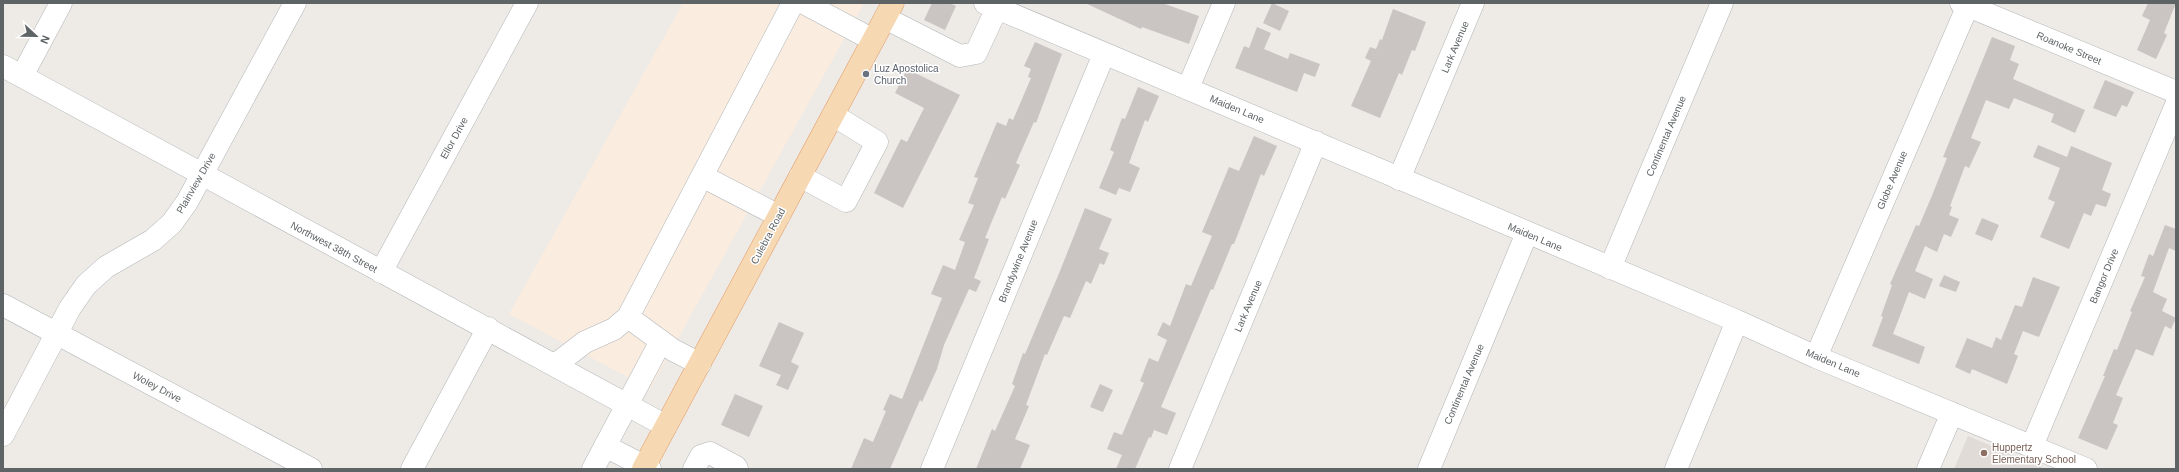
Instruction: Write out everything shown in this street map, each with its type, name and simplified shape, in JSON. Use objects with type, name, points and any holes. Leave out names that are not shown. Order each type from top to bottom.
[{"type":"main road","name":"Culebra Road","points":[[646,468],[666,426],[889,11]]},
{"type":"street","points":[[12,71],[61,3]]},
{"type":"street","name":"Plainview Drive","points":[[3,435],[70,308],[86,285],[106,267],[153,240],[172,223],[202,175],[295,3]]},
{"type":"street","name":"Ellor Drive","points":[[381,272],[527,3]]},
{"type":"street","points":[[555,365],[585,342],[614,329],[628,317],[793,3]]},
{"type":"street","points":[[804,3],[834,10],[873,40]]},
{"type":"street","points":[[1188,88],[1224,3]]},
{"type":"street","name":"Lark Avenue","points":[[1399,179],[1473,3]]},
{"type":"street","name":"Continental Avenue","points":[[1610,268],[1722,3]]},
{"type":"street","name":"Roanoke Street","points":[[1966,4],[2176,92]]},
{"type":"street","name":"Globe Avenue","points":[[1816,356],[1966,4]]},
{"type":"street","points":[[889,11],[960,56],[976,53],[991,6]]},
{"type":"street","name":"Maiden Lane","points":[[991,6],[1316,142],[1399,179],[2086,469]]},
{"type":"street","name":"Brandywine Avenue","points":[[932,469],[1104,54]]},
{"type":"street","name":"Northwest 38th Street","points":[[12,71],[381,272],[488,328],[666,426]]},
{"type":"street","name":"Bangor Drive","points":[[2032,446],[2176,105]]},
{"type":"street","points":[[800,176],[846,201],[877,142],[833,115]]},
{"type":"street","name":"Lark Avenue","points":[[1180,469],[1316,142]]},
{"type":"street","points":[[702,176],[779,216]]},
{"type":"street","name":"Continental Avenue","points":[[1429,469],[1527,233]]},
{"type":"street","name":"Woley Drive","points":[[3,305],[311,469]]},
{"type":"street","points":[[628,317],[661,341],[700,364]]},
{"type":"street","points":[[1676,469],[1737,321]]},
{"type":"street","points":[[412,469],[488,328]]},
{"type":"street","points":[[593,469],[661,341]]},
{"type":"street","points":[[1928,469],[1952,413]]},
{"type":"street","points":[[605,446],[646,468]]},
{"type":"street","points":[[694,469],[701,456],[710,453],[736,466],[737,469]]},
{"type":"shaded area","points":[[683,3],[864,3],[650,389],[509,314]]},
{"type":"shaded area","name":"Huppertz Elementary School","points":[[1968,436],[2046,469],[1954,469]]},
{"type":"building","points":[[932,3],[949,3],[956,6],[945,30],[924,20]]},
{"type":"building","points":[[1085,3],[1162,3],[1199,16],[1189,44],[1142,27],[1141,29]]},
{"type":"building","points":[[1272,3],[1289,11],[1280,31],[1263,23]]},
{"type":"building","points":[[2148,3],[2176,3],[2164,33],[2167,35],[2156,59],[2137,50],[2150,20],[2142,16]]},
{"type":"building","points":[[1393,9],[1426,22],[1415,51],[1412,50],[1402,75],[1399,73],[1380,118],[1351,106],[1371,61],[1365,58],[1370,47],[1376,49],[1380,39],[1382,40]]},
{"type":"building","points":[[1257,27],[1271,33],[1264,49],[1288,59],[1290,53],[1320,64],[1315,77],[1304,73],[1297,92],[1235,68],[1244,46],[1249,48]]},
{"type":"building","points":[[1992,37],[2015,46],[2010,60],[2019,64],[2013,79],[2085,110],[2075,133],[2051,122],[2054,114],[2014,98],[2009,109],[1986,100],[1971,138],[1981,142],[1969,168],[1965,166],[1950,206],[1952,207],[1949,215],[1959,219],[1951,237],[1944,234],[1937,252],[1925,246],[1915,271],[1933,279],[1925,299],[1909,292],[1893,334],[1925,347],[1919,364],[1872,346],[1883,317],[1881,316],[1892,285],[1890,284],[1916,225],[1919,226],[1931,198],[1947,158],[1943,157]]},
{"type":"building","points":[[1035,42],[1062,54],[1036,123],[1034,122],[1016,163],[1020,165],[1005,199],[1002,197],[985,238],[989,239],[974,278],[981,281],[976,292],[969,289],[944,345],[937,369],[922,402],[920,400],[890,469],[851,469],[864,438],[873,442],[886,411],[883,410],[890,394],[902,399],[942,298],[931,294],[943,265],[955,270],[965,242],[959,240],[974,205],[968,203],[978,178],[974,177],[997,122],[1006,126],[1009,118],[1013,120],[1031,78],[1028,77],[1031,69],[1024,66]]},
{"type":"building","points":[[907,69],[960,95],[903,208],[874,193],[901,139],[907,142],[924,108],[895,93]]},
{"type":"building","points":[[2105,80],[2134,92],[2127,107],[2122,105],[2116,117],[2093,108]]},
{"type":"building","points":[[1138,87],[1159,96],[1148,122],[1145,120],[1129,163],[1140,168],[1130,192],[1119,188],[1116,195],[1099,188],[1114,152],[1110,150],[1122,118],[1125,119]]},
{"type":"building","points":[[1254,136],[1277,146],[1264,176],[1261,174],[1234,244],[1232,244],[1213,290],[1211,289],[1161,407],[1176,413],[1167,435],[1154,430],[1151,438],[1149,437],[1135,469],[1116,469],[1122,455],[1107,449],[1114,432],[1122,435],[1144,383],[1140,381],[1149,358],[1158,362],[1167,340],[1157,335],[1163,322],[1170,326],[1186,284],[1191,286],[1212,236],[1202,232],[1229,167],[1239,171]]},
{"type":"building","points":[[2038,145],[2067,157],[2071,146],[2112,163],[2102,190],[2111,194],[2106,207],[2096,204],[2091,216],[2084,213],[2069,249],[2040,237],[2055,202],[2048,199],[2060,168],[2033,157]]},
{"type":"building","points":[[1085,208],[1112,219],[1099,249],[1109,253],[1104,265],[1100,263],[1091,284],[1086,281],[1070,318],[1064,316],[1047,355],[1045,354],[1026,405],[1029,406],[1015,439],[1030,445],[1020,469],[976,469],[992,429],[995,431],[1015,386],[1012,384],[1023,353],[1025,354]]},
{"type":"building","points":[[1982,218],[1999,225],[1992,241],[1975,234]]},
{"type":"building","points":[[2165,225],[2176,229],[2176,251],[2169,248],[2153,292],[2167,299],[2162,311],[2176,318],[2171,329],[2165,326],[2153,356],[2136,349],[2116,395],[2123,398],[2113,423],[2118,425],[2107,450],[2078,438],[2105,376],[2103,376],[2114,349],[2117,350],[2132,312],[2130,311],[2145,277],[2141,276],[2149,254],[2153,256]]},
{"type":"building","points":[[1944,275],[1960,282],[1956,292],[1939,286]]},
{"type":"building","points":[[2033,277],[2060,287],[2039,337],[2023,331],[2014,354],[2018,356],[2007,384],[1972,369],[1970,374],[1955,367],[1967,338],[1992,348],[1996,337],[2001,340],[2015,305],[2022,307]]},
{"type":"building","points":[[779,322],[804,333],[791,362],[799,366],[788,390],[776,385],[781,375],[759,366]]},
{"type":"building","points":[[1100,384],[1113,390],[1103,412],[1090,407]]},
{"type":"building","points":[[735,394],[763,406],[749,437],[721,425]]},
{"type":"place","name":"Luz Apostolica Church","points":[[866,74]]},
{"type":"place","name":"Huppertz Elementary School","points":[[1984,453]]}]
